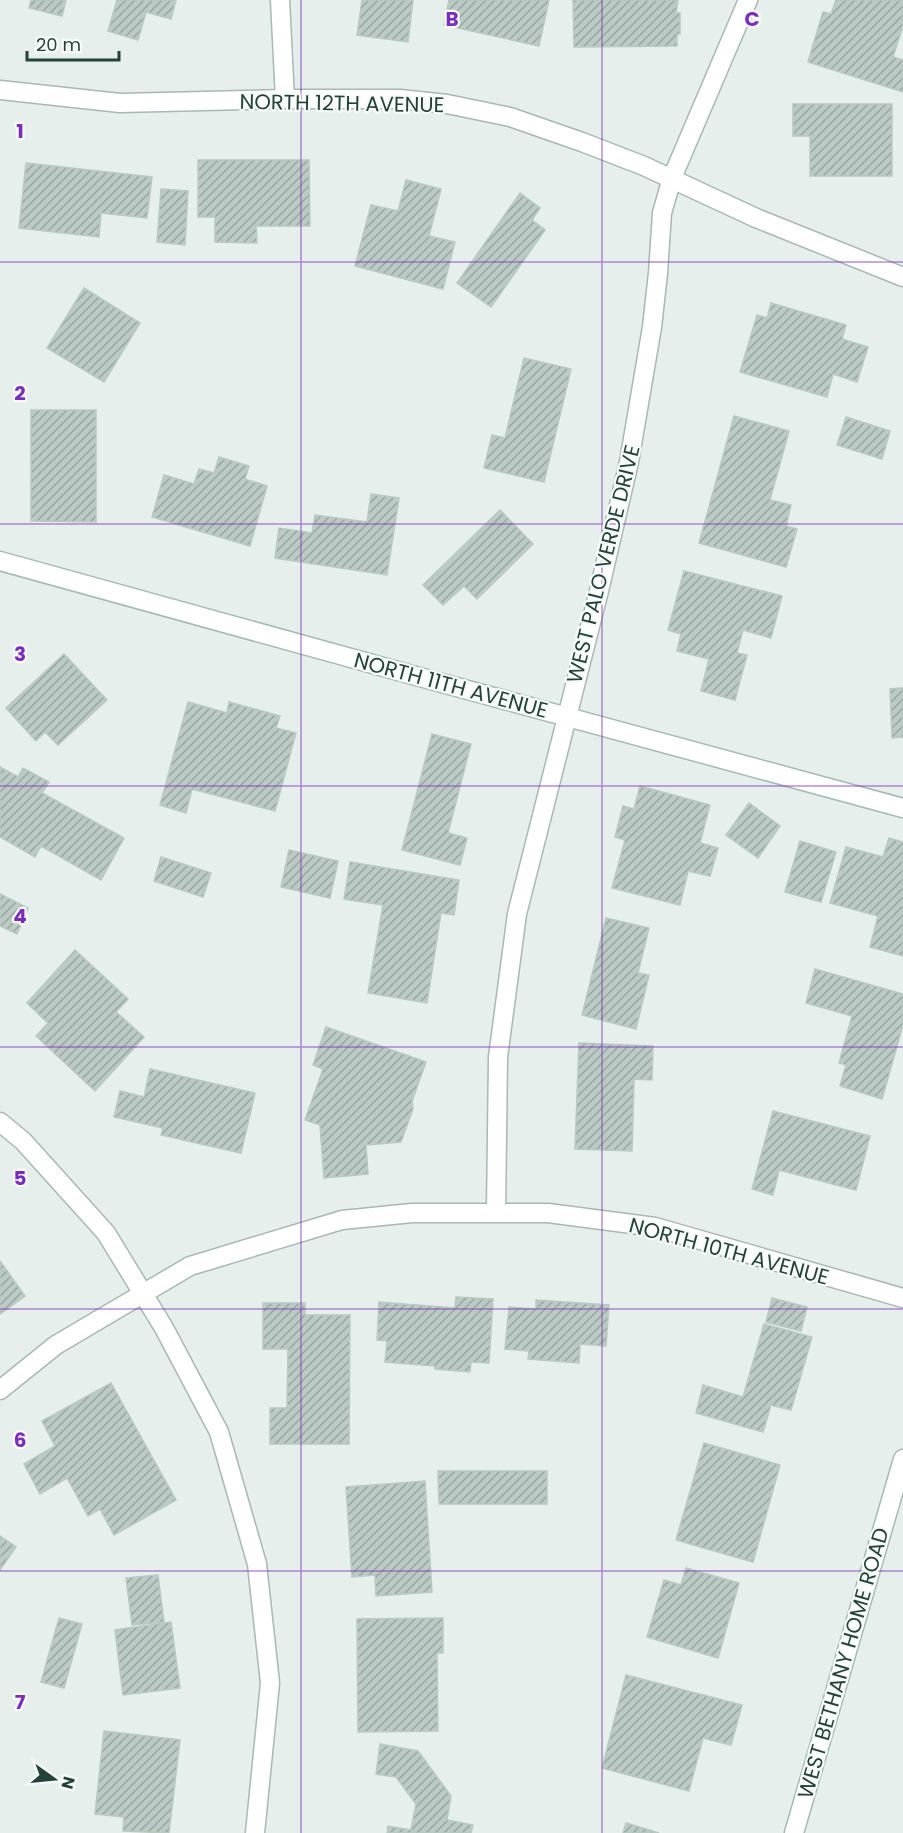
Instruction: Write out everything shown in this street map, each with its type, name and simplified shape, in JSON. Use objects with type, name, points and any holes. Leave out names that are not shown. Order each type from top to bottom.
[{"type":"street","points":[[280,0],[285,99]]},
{"type":"street","name":"WEST PALO VERDE DRIVE","points":[[496,1212],[498,1057],[515,925],[534,841],[599,591],[631,452],[652,327],[662,213],[672,178],[748,0]]},
{"type":"street","name":"NORTH 12TH AVENUE","points":[[0,90],[120,103],[400,99],[458,106],[510,117],[603,150],[672,178],[756,218],[903,278]]},
{"type":"street","name":"NORTH 11TH AVENUE","points":[[0,561],[903,808]]},
{"type":"street","points":[[0,1122],[23,1141],[106,1233],[164,1328],[219,1432],[257,1564],[270,1683],[255,1833]]},
{"type":"street","name":"NORTH 10TH AVENUE","points":[[0,1390],[56,1345],[189,1266],[342,1220],[412,1213],[548,1213],[655,1227],[903,1298]]},
{"type":"street","name":"WEST BETHANY HOME ROAD","points":[[794,1833],[903,1459]]},
{"type":"building","points":[[31,0],[66,0],[62,16],[29,8]]},
{"type":"building","points":[[117,0],[176,0],[171,19],[146,12],[138,40],[108,31]]},
{"type":"building","points":[[362,0],[413,0],[408,42],[357,35]]},
{"type":"building","points":[[449,0],[549,0],[539,46],[444,25]]},
{"type":"building","points":[[573,0],[678,0],[676,13],[680,13],[680,34],[677,34],[677,46],[574,47]]},
{"type":"building","points":[[836,0],[903,0],[903,26],[893,57],[903,60],[903,92],[808,62],[823,12],[831,14]]},
{"type":"building","points":[[793,104],[892,104],[892,176],[810,176],[810,136],[793,136]]},
{"type":"building","points":[[198,160],[309,160],[310,226],[256,226],[257,243],[215,242],[215,217],[198,217]]},
{"type":"building","points":[[26,163],[152,177],[147,218],[101,213],[99,237],[19,228]]},
{"type":"building","points":[[406,180],[441,189],[429,236],[455,242],[443,289],[355,266],[371,205],[398,211]]},
{"type":"building","points":[[161,189],[188,191],[185,245],[157,242]]},
{"type":"building","points":[[520,193],[540,208],[532,220],[545,230],[491,307],[457,283]]},
{"type":"building","points":[[84,288],[140,323],[104,382],[47,348]]},
{"type":"building","points":[[771,303],[846,325],[842,339],[868,347],[857,382],[833,374],[827,397],[740,372],[757,315],[767,318]]},
{"type":"building","points":[[524,358],[571,369],[544,482],[484,468],[492,435],[505,438]]},
{"type":"building","points":[[31,410],[96,410],[96,522],[31,521]]},
{"type":"building","points":[[734,416],[789,431],[770,500],[791,505],[786,526],[797,529],[786,567],[699,543]]},
{"type":"building","points":[[846,417],[890,431],[882,459],[837,445]]},
{"type":"building","points":[[219,457],[249,466],[245,479],[267,486],[250,546],[152,517],[164,475],[194,484],[199,469],[214,473]]},
{"type":"building","points":[[371,494],[399,498],[387,575],[275,558],[279,528],[312,533],[315,515],[367,522]]},
{"type":"building","points":[[500,510],[533,544],[477,599],[464,586],[443,605],[423,585]]},
{"type":"building","points":[[684,571],[782,596],[771,638],[743,630],[737,653],[747,655],[735,700],[701,691],[709,659],[677,651],[681,634],[668,630]]},
{"type":"building","points":[[64,654],[107,700],[58,745],[45,732],[36,741],[6,708]]},
{"type":"building","points":[[903,688],[903,737],[892,738],[890,689]]},
{"type":"building","points":[[188,702],[227,713],[229,702],[280,716],[276,728],[296,733],[275,811],[192,789],[186,813],[160,805]]},
{"type":"building","points":[[432,734],[471,744],[448,833],[467,838],[460,865],[402,850]]},
{"type":"building","points":[[0,767],[18,777],[23,768],[49,782],[42,793],[124,838],[101,880],[41,846],[35,857],[0,837]]},
{"type":"building","points":[[640,786],[710,805],[700,843],[718,848],[710,876],[688,871],[680,905],[612,888],[625,840],[615,837],[623,806],[634,809]]},
{"type":"building","points":[[749,803],[780,826],[758,858],[726,835]]},
{"type":"building","points":[[889,838],[903,842],[903,956],[870,947],[878,916],[830,903],[846,847],[883,857]]},
{"type":"building","points":[[800,841],[836,852],[821,902],[785,892]]},
{"type":"building","points":[[289,850],[338,861],[330,898],[281,887]]},
{"type":"building","points":[[161,857],[211,873],[203,897],[154,881]]},
{"type":"building","points":[[350,862],[459,880],[454,915],[441,913],[427,1003],[368,993],[383,905],[344,899]]},
{"type":"building","points":[[0,894],[28,908],[17,934],[0,926]]},
{"type":"building","points":[[606,918],[649,928],[638,973],[649,975],[636,1029],[582,1015]]},
{"type":"building","points":[[75,950],[128,999],[116,1012],[144,1037],[95,1091],[36,1036],[48,1023],[27,1003]]},
{"type":"building","points":[[815,969],[903,994],[903,1025],[882,1099],[840,1086],[846,1065],[839,1063],[852,1016],[806,1003]]},
{"type":"building","points":[[326,1027],[426,1062],[401,1142],[366,1145],[368,1174],[324,1178],[320,1125],[305,1120],[323,1069],[313,1065]]},
{"type":"building","points":[[579,1043],[653,1046],[652,1080],[634,1079],[632,1151],[575,1149]]},
{"type":"building","points":[[150,1069],[255,1093],[241,1153],[161,1135],[163,1128],[114,1117],[120,1091],[144,1097]]},
{"type":"building","points":[[773,1111],[870,1136],[856,1190],[779,1170],[773,1195],[752,1189]]},
{"type":"building","points":[[0,1261],[25,1296],[0,1314]]},
{"type":"building","points":[[456,1297],[493,1299],[489,1363],[471,1362],[470,1372],[435,1369],[435,1366],[385,1362],[387,1341],[377,1340],[379,1302],[455,1308]]},
{"type":"building","points":[[772,1298],[807,1307],[801,1331],[766,1322]]},
{"type":"building","points":[[536,1300],[609,1305],[606,1346],[580,1344],[579,1363],[528,1359],[529,1351],[505,1349],[509,1307],[536,1309]]},
{"type":"building","points":[[263,1303],[305,1303],[305,1315],[350,1315],[349,1444],[270,1444],[270,1408],[287,1408],[288,1349],[263,1349]]},
{"type":"building","points":[[764,1324],[812,1337],[791,1410],[771,1405],[763,1432],[696,1413],[703,1385],[743,1397]]},
{"type":"building","points":[[111,1383],[176,1500],[114,1535],[100,1509],[88,1516],[67,1478],[40,1494],[24,1464],[55,1446],[42,1421]]},
{"type":"building","points":[[704,1443],[780,1465],[753,1562],[676,1540]]},
{"type":"building","points":[[438,1471],[547,1471],[547,1504],[439,1504]]},
{"type":"building","points":[[425,1481],[432,1592],[376,1596],[375,1575],[352,1577],[346,1487]]},
{"type":"building","points":[[0,1536],[16,1547],[0,1570]]},
{"type":"building","points":[[686,1568],[739,1583],[718,1658],[647,1637],[664,1580],[681,1585]]},
{"type":"building","points":[[158,1575],[164,1622],[132,1625],[126,1578]]},
{"type":"building","points":[[59,1618],[82,1624],[64,1688],[41,1682]]},
{"type":"building","points":[[443,1618],[443,1653],[437,1653],[438,1731],[358,1732],[357,1619]]},
{"type":"building","points":[[171,1622],[180,1688],[123,1695],[115,1630]]},
{"type":"building","points":[[626,1675],[742,1705],[731,1745],[703,1738],[689,1791],[602,1768]]},
{"type":"building","points":[[104,1731],[180,1740],[169,1833],[123,1831],[124,1817],[95,1814]]},
{"type":"building","points":[[380,1744],[418,1751],[451,1796],[447,1820],[473,1825],[471,1833],[387,1833],[388,1826],[411,1830],[416,1804],[396,1777],[376,1774]]},
{"type":"building","points":[[626,1823],[659,1833],[623,1833]]}]
